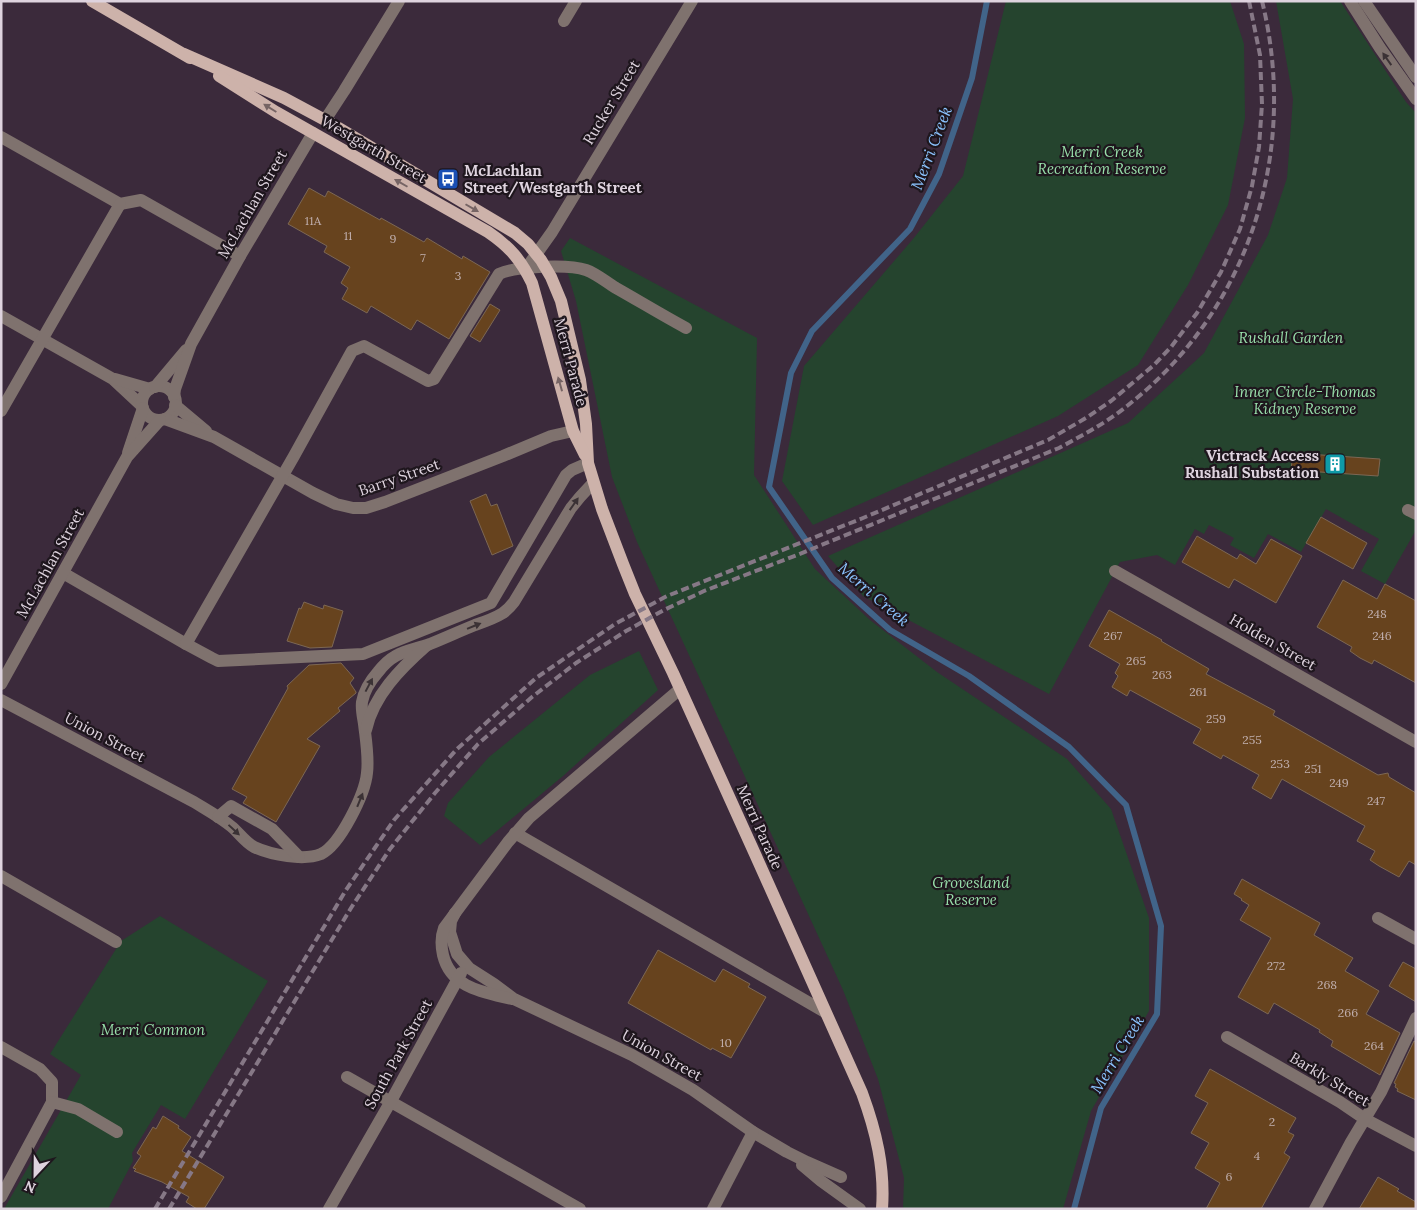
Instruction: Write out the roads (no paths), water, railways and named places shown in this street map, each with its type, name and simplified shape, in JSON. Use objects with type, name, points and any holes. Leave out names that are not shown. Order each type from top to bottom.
[{"type":"main road","name":"Westgarth Street","points":[[92,1],[184,54],[276,112],[488,232],[509,248],[525,269]]},
{"type":"main road","name":"Westgarth Street","points":[[184,54],[284,98],[325,120],[515,233],[528,244],[546,267]]},
{"type":"main road","points":[[313,133],[325,120]]},
{"type":"main road","name":"Merri Parade","points":[[546,267],[560,301],[580,380],[588,463]]},
{"type":"main road","name":"Merri Parade","points":[[525,269],[538,301],[574,431],[588,463],[612,537],[635,594],[680,689],[862,1094],[874,1127],[881,1168],[882,1209]]},
{"type":"main road","points":[[574,431],[586,427]]},
{"type":"street","points":[[325,120],[399,1]]},
{"type":"street","points":[[564,21],[576,1]]},
{"type":"street","name":"Rucker Street","points":[[525,269],[537,254],[692,1]]},
{"type":"street","points":[[1350,1],[1416,99]]},
{"type":"street","points":[[1364,1],[1416,77]]},
{"type":"street","name":"McLachlan Street","points":[[175,401],[175,389],[191,344],[240,256],[313,133]]},
{"type":"street","points":[[1,137],[120,204],[141,200],[240,256]]},
{"type":"street","points":[[1,411],[120,204]]},
{"type":"street","points":[[186,644],[283,476],[352,351],[364,346],[428,382],[434,379],[499,274],[546,267],[569,267],[590,272],[686,328]]},
{"type":"street","points":[[1,316],[112,379],[142,407],[150,418],[162,420],[173,413],[175,401],[168,389],[163,387],[152,388],[112,379]]},
{"type":"street","name":"McLachlan Street","points":[[152,388],[191,344]]},
{"type":"street","points":[[142,407],[144,396],[152,388]]},
{"type":"street","name":"Barry Street","points":[[175,401],[214,437]]},
{"type":"street","name":"McLachlan Street","points":[[1,684],[127,457],[142,407]]},
{"type":"street","name":"McLachlan Street","points":[[127,457],[162,420]]},
{"type":"street","name":"Barry Street","points":[[162,420],[214,437],[336,504],[353,508],[366,508],[458,474],[551,436],[574,431]]},
{"type":"street","points":[[63,573],[186,644],[212,658],[222,661],[363,654],[491,603],[566,475],[572,470],[588,463]]},
{"type":"street","points":[[218,816],[231,806],[272,829],[299,857],[317,855],[326,850],[356,810],[368,773],[362,701],[372,679],[383,666],[399,653],[429,644],[500,615],[509,608],[571,508],[593,483]]},
{"type":"street","name":"Holden Street","points":[[1115,571],[1416,742]]},
{"type":"street","points":[[458,980],[448,968],[444,958],[441,945],[442,933],[515,833],[529,818],[680,689]]},
{"type":"street","name":"Union Street","points":[[1,700],[194,802],[218,816],[253,846],[274,853],[299,857]]},
{"type":"street","points":[[515,833],[825,1012]]},
{"type":"street","points":[[1,876],[116,942]]},
{"type":"street","points":[[455,913],[451,921],[450,932],[457,954],[465,964]]},
{"type":"street","points":[[1378,918],[1416,939]]},
{"type":"street","name":"Union Street","points":[[465,964],[514,999],[618,1048],[675,1079],[753,1132],[807,1162],[841,1176]]},
{"type":"street","name":"South Park Street","points":[[329,1209],[391,1101],[465,964]]},
{"type":"street","name":"Union Street","points":[[458,980],[475,990],[514,999]]},
{"type":"street","points":[[1315,1209],[1381,1092],[1416,1018]]},
{"type":"street","name":"Barkly Street","points":[[1228,1037],[1340,1102],[1365,1119],[1416,1146]]},
{"type":"street","points":[[1,1047],[40,1069],[52,1082],[52,1102],[1,1197]]},
{"type":"street","points":[[347,1077],[580,1209]]},
{"type":"street","points":[[52,1102],[78,1109],[117,1132]]},
{"type":"street","points":[[713,1209],[753,1132]]},
{"type":"street","name":"Union Street","points":[[788,1152],[822,1181],[860,1209]]},
{"type":"waterway","name":"Merri Creek","points":[[987,1],[972,78],[939,174],[910,229],[812,331],[791,373],[769,487],[832,578],[890,630],[969,676],[1069,747],[1126,805],[1161,926],[1157,1014],[1101,1108],[1074,1209]]},
{"type":"railway","points":[[155,1209],[346,890],[394,820],[457,749],[536,678],[615,624],[667,596],[863,518],[1048,440],[1111,401],[1154,365],[1171,347],[1197,313],[1221,272],[1240,229],[1252,186],[1259,147],[1262,104],[1260,55],[1249,1]]},
{"type":"railway","points":[[169,1209],[351,908],[390,849],[478,744],[532,697],[576,663],[626,631],[704,591],[1059,448],[1119,412],[1170,367],[1205,323],[1234,275],[1255,224],[1268,170],[1274,114],[1272,58],[1262,1]]},
{"type":"place","name":"McLachlan Street/Westgarth Street","points":[[448,179]]},
{"type":"place","name":"Victrack Access Rushall Substation","points":[[1335,464]]},
{"type":"park label","name":"Merri Creek Recreation Reserve","points":[[1102,160]]},
{"type":"park label","name":"Rushall Garden","points":[[1291,337]]},
{"type":"park label","name":"Inner Circle-Thomas Kidney Reserve","points":[[1305,400]]},
{"type":"park label","name":"Grovesland Reserve","points":[[971,890]]},
{"type":"park label","name":"Merri Common","points":[[153,1029]]}]
